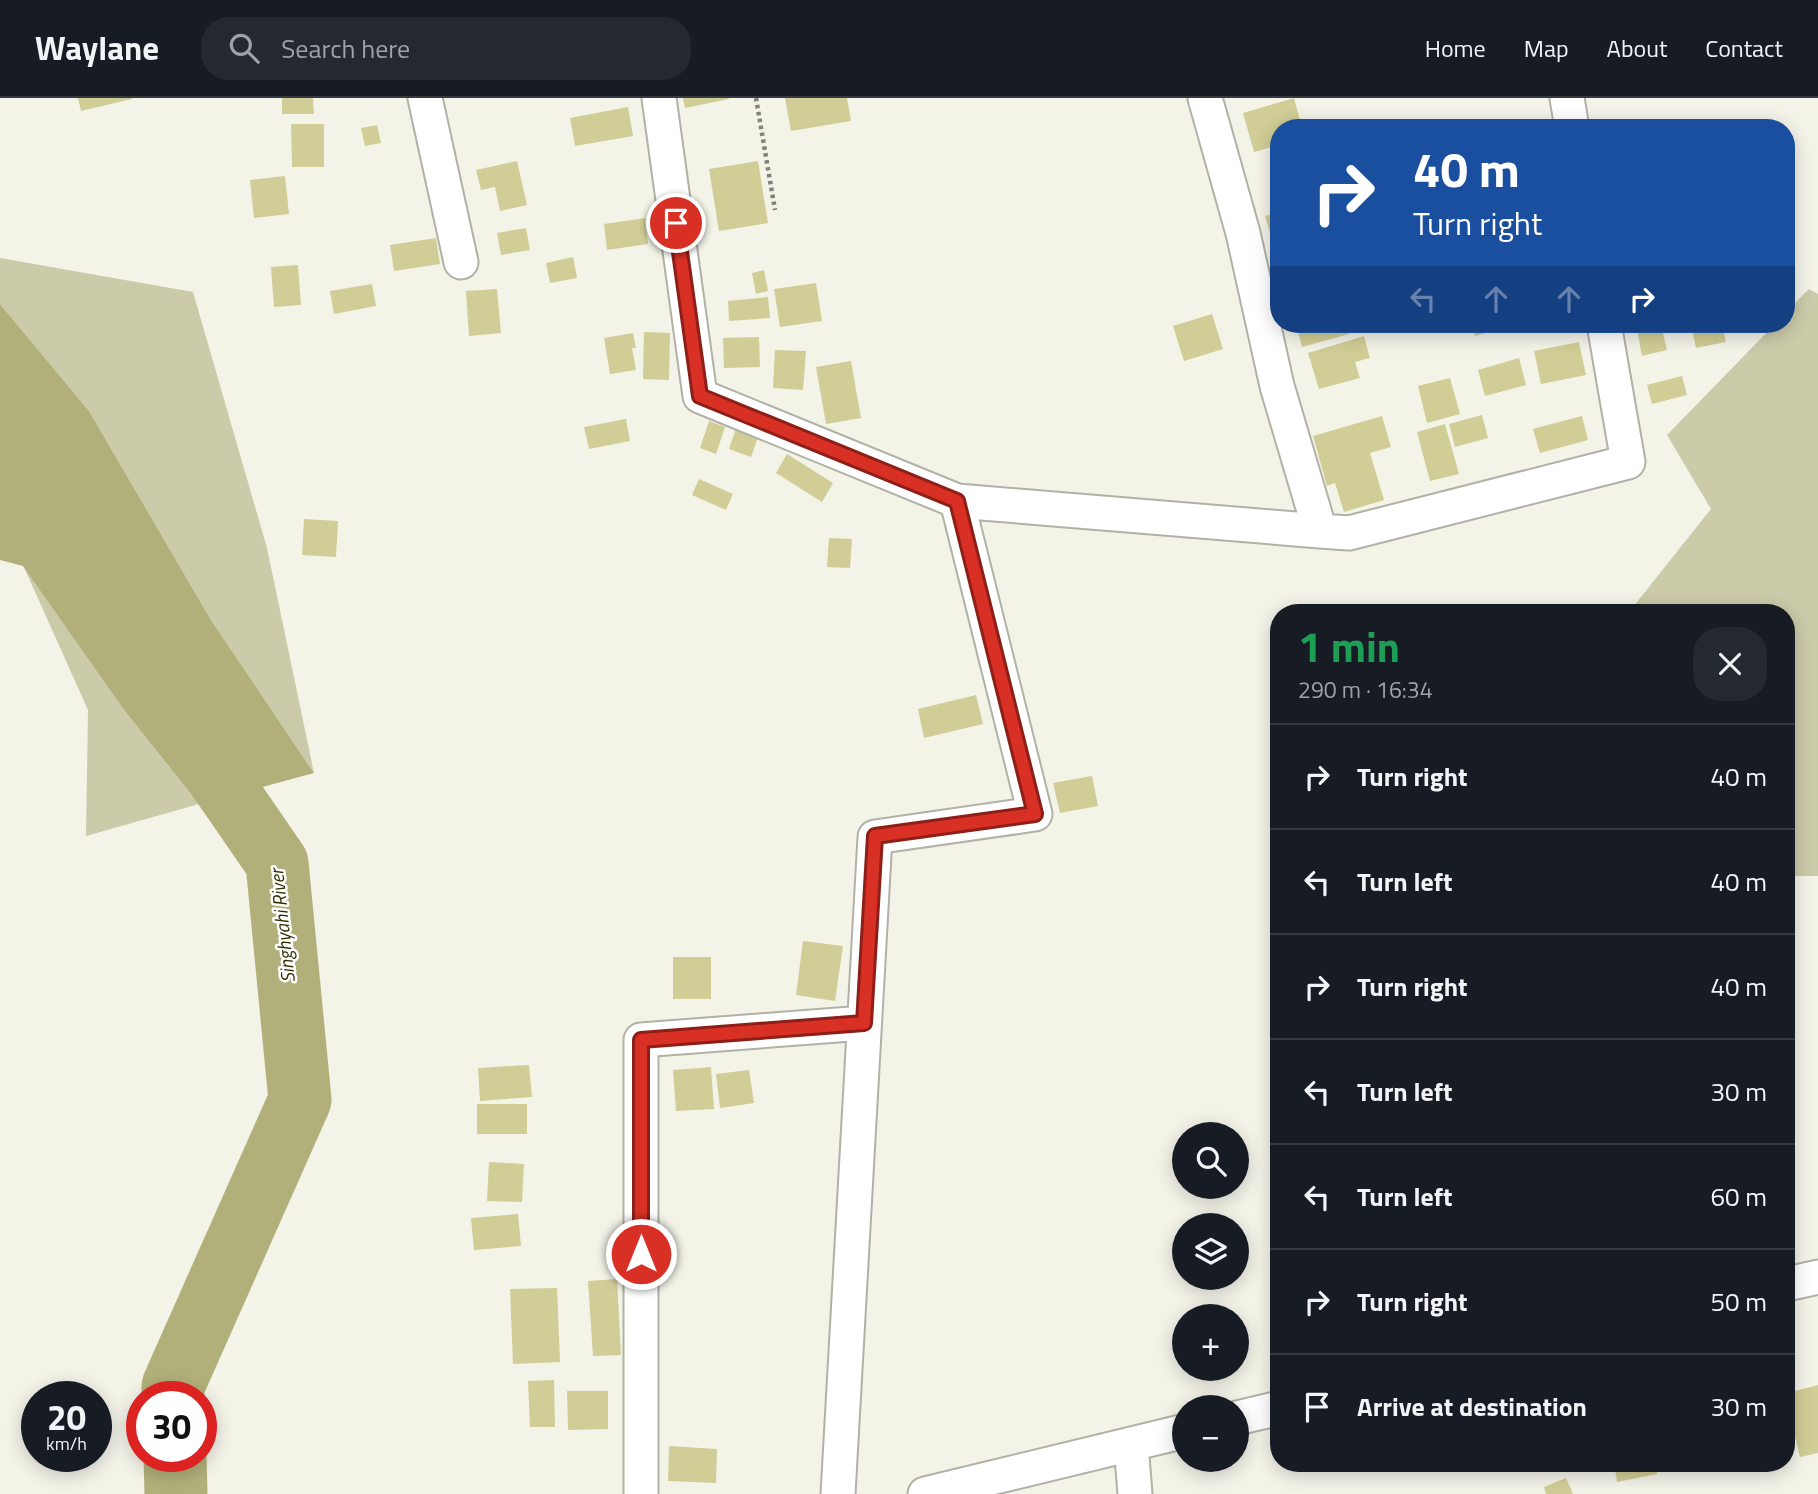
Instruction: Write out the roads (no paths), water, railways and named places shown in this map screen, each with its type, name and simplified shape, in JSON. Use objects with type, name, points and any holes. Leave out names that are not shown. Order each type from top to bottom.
[{"type":"street","points":[[425,98],[461,262]]},
{"type":"street","points":[[659,98],[700,396],[957,501],[1349,533],[1628,462],[1606,333]]},
{"type":"street","points":[[1205,98],[1243,233],[1277,386],[1320,531]]},
{"type":"street","points":[[1567,98],[1570,119]]},
{"type":"street","points":[[838,1494],[875,836],[1035,814],[957,501]]},
{"type":"street","points":[[641,1494],[641,1040],[864,1023]]},
{"type":"street","points":[[1795,1282],[1818,1276]]},
{"type":"street","points":[[1249,1415],[1270,1410]]},
{"type":"street","points":[[925,1494],[1172,1434]]},
{"type":"street","points":[[1131,1444],[1135,1494]]},
{"type":"waterway","name":"Singhyahi River","points":[[175,1381],[300,1100],[277,863],[182,725]]},
{"type":"waterway","name":"Singhyahi River","points":[[175,1472],[176,1494]]}]
